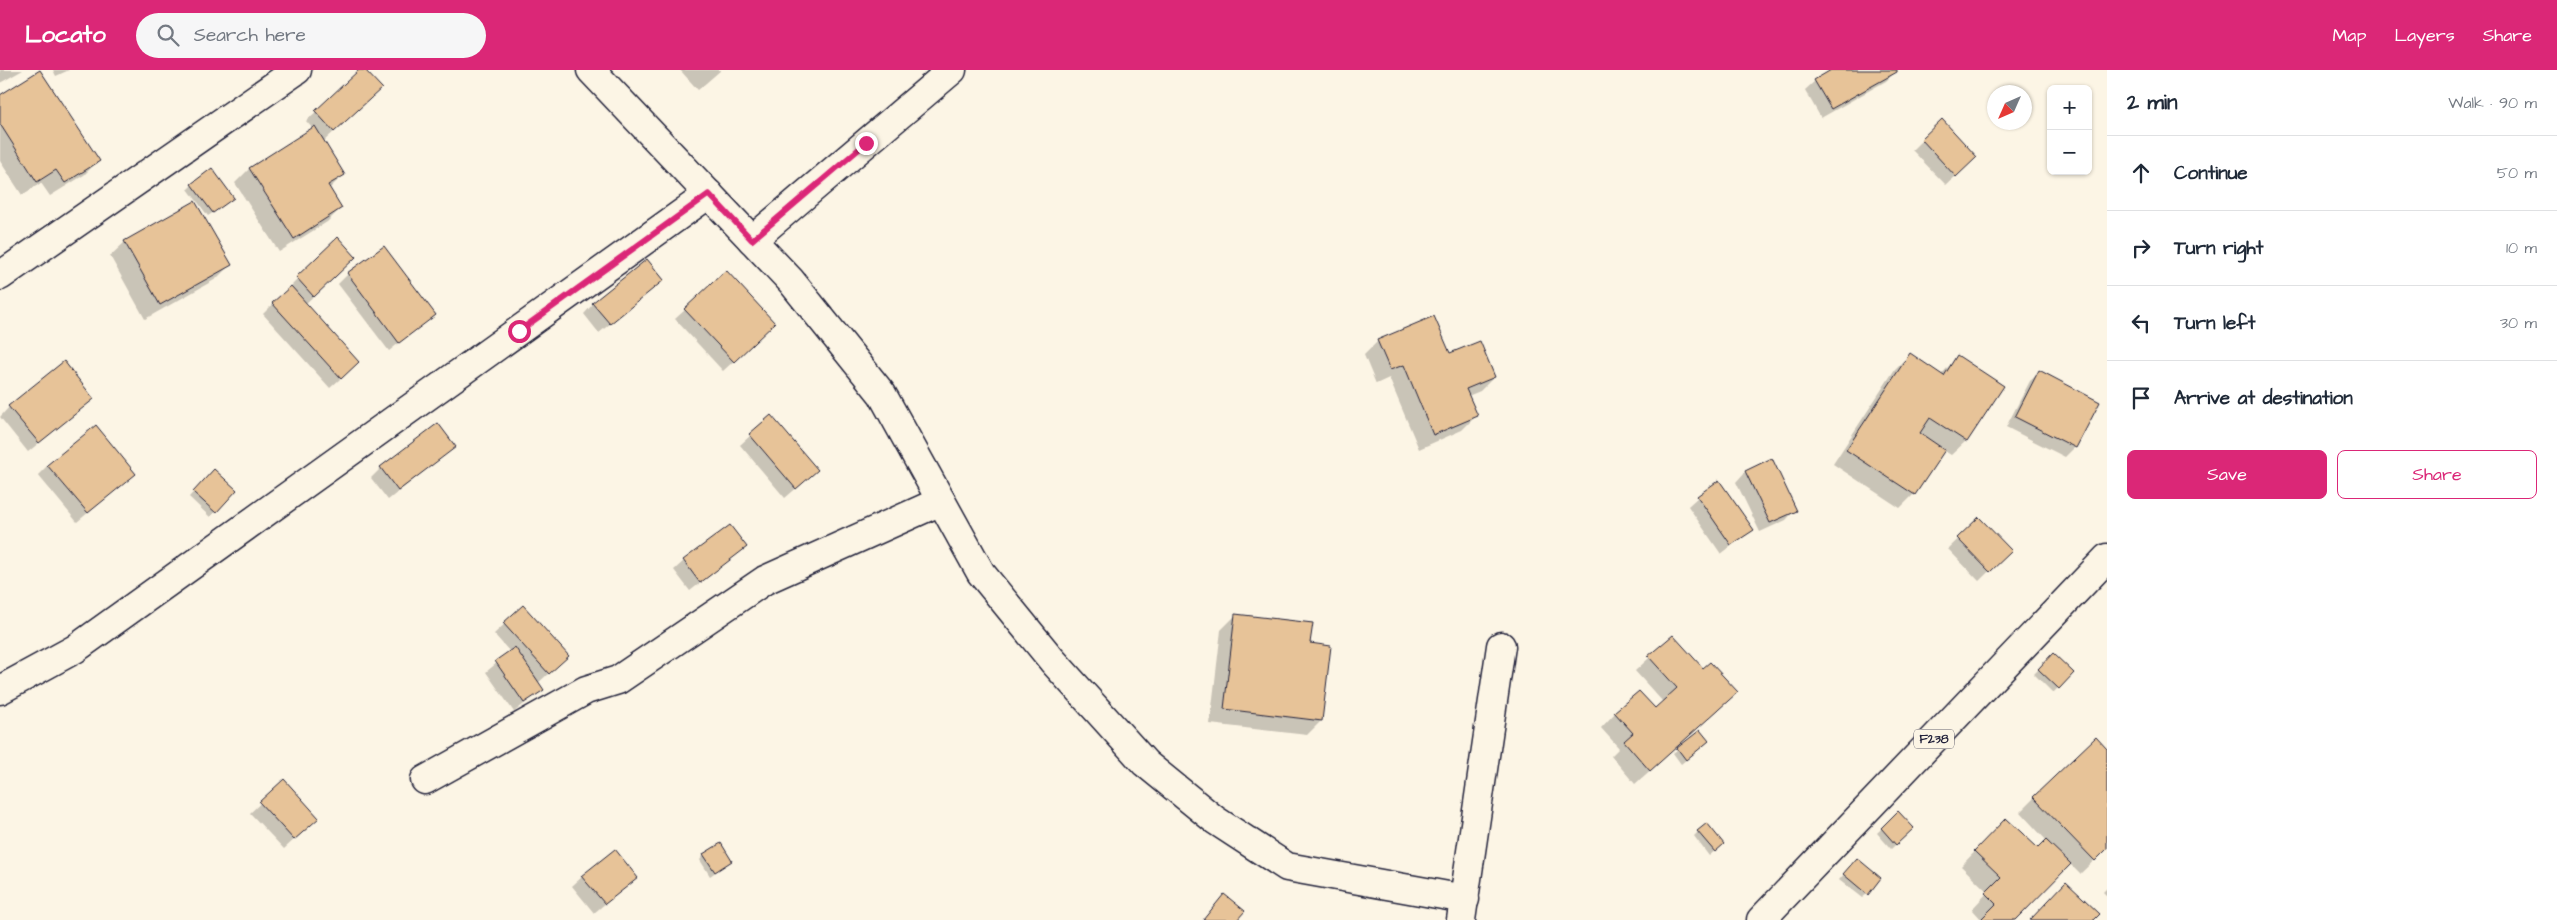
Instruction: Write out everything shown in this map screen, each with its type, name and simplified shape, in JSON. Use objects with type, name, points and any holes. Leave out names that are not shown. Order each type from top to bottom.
[{"type":"street","points":[[0,276],[297,70]]},
{"type":"street","points":[[591,70],[791,281],[882,394],[981,573],[1052,660],[1145,763],[1215,820],[1287,867],[1463,910],[1501,646]]},
{"type":"street","points":[[752,240],[952,70]]},
{"type":"street","points":[[0,690],[75,649],[709,194]]},
{"type":"street","points":[[426,780],[586,690],[618,680],[766,580],[941,501]]},
{"type":"street","name":"F238","points":[[1761,920],[2107,558]]},
{"type":"building","points":[[40,70],[100,161],[65,183],[56,170],[37,182],[0,124],[0,95]]},
{"type":"building","points":[[359,70],[365,70],[382,88],[334,132],[315,111]]},
{"type":"building","points":[[1831,70],[1897,70],[1897,72],[1831,109],[1814,80]]},
{"type":"building","points":[[1942,119],[1977,157],[1956,177],[1921,139]]},
{"type":"building","points":[[315,126],[345,175],[328,185],[342,208],[294,239],[249,168]]},
{"type":"building","points":[[212,168],[234,198],[213,213],[191,184]]},
{"type":"building","points":[[195,201],[232,265],[160,305],[124,241]]},
{"type":"building","points":[[338,237],[356,257],[314,297],[296,277]]},
{"type":"building","points":[[384,246],[436,315],[399,343],[347,273]]},
{"type":"building","points":[[647,259],[664,280],[610,324],[592,303]]},
{"type":"building","points":[[726,270],[775,323],[734,362],[684,309]]},
{"type":"building","points":[[291,286],[359,362],[341,379],[272,303]]},
{"type":"building","points":[[1434,316],[1450,353],[1480,341],[1495,377],[1466,389],[1478,416],[1433,435],[1404,365],[1390,370],[1377,340]]},
{"type":"building","points":[[1910,353],[1944,376],[1957,355],[2004,386],[1967,442],[1930,418],[1920,433],[1945,450],[1915,495],[1846,450]]},
{"type":"building","points":[[64,361],[94,399],[39,443],[8,406]]},
{"type":"building","points":[[2039,370],[2100,402],[2076,448],[2015,417]]},
{"type":"building","points":[[771,415],[818,470],[796,489],[749,434]]},
{"type":"building","points":[[438,423],[456,447],[398,491],[380,467]]},
{"type":"building","points":[[96,425],[136,474],[88,513],[47,465]]},
{"type":"building","points":[[1772,458],[1797,511],[1770,523],[1745,471]]},
{"type":"building","points":[[214,469],[237,490],[216,513],[193,492]]},
{"type":"building","points":[[1719,480],[1754,530],[1731,545],[1697,496]]},
{"type":"building","points":[[1979,517],[2012,551],[1990,572],[1957,538]]},
{"type":"building","points":[[730,525],[747,547],[700,583],[683,560]]},
{"type":"building","points":[[523,605],[569,656],[549,674],[503,623]]},
{"type":"building","points":[[1235,614],[1313,623],[1310,643],[1331,646],[1322,721],[1224,709]]},
{"type":"building","points":[[1673,635],[1703,668],[1710,662],[1738,692],[1650,771],[1624,741],[1633,733],[1614,712],[1639,691],[1655,708],[1677,688],[1648,656]]},
{"type":"building","points":[[515,647],[544,690],[524,703],[495,661]]},
{"type":"building","points":[[2053,653],[2074,673],[2059,689],[2038,669]]},
{"type":"building","points":[[1700,730],[1709,741],[1686,760],[1677,748]]},
{"type":"building","points":[[2096,737],[2107,749],[2107,849],[2095,861],[2033,797]]},
{"type":"building","points":[[284,779],[319,818],[294,840],[259,802]]},
{"type":"building","points":[[1898,811],[1914,828],[1896,845],[1881,828]]},
{"type":"building","points":[[2006,818],[2038,848],[2046,840],[2071,864],[2016,920],[1984,920],[1982,918],[1996,904],[1985,893],[2001,877],[1974,851]]},
{"type":"building","points":[[1707,823],[1724,844],[1715,852],[1697,831]]},
{"type":"building","points":[[721,843],[732,861],[715,872],[703,854]]},
{"type":"building","points":[[615,849],[638,878],[605,904],[581,876]]},
{"type":"building","points":[[1857,858],[1881,878],[1868,895],[1843,874]]},
{"type":"building","points":[[2066,882],[2100,914],[2094,920],[2030,920]]},
{"type":"building","points":[[1224,894],[1245,911],[1237,920],[1203,920]]},
{"type":"route","points":[[519,331],[709,194],[752,240],[866,143]]}]
